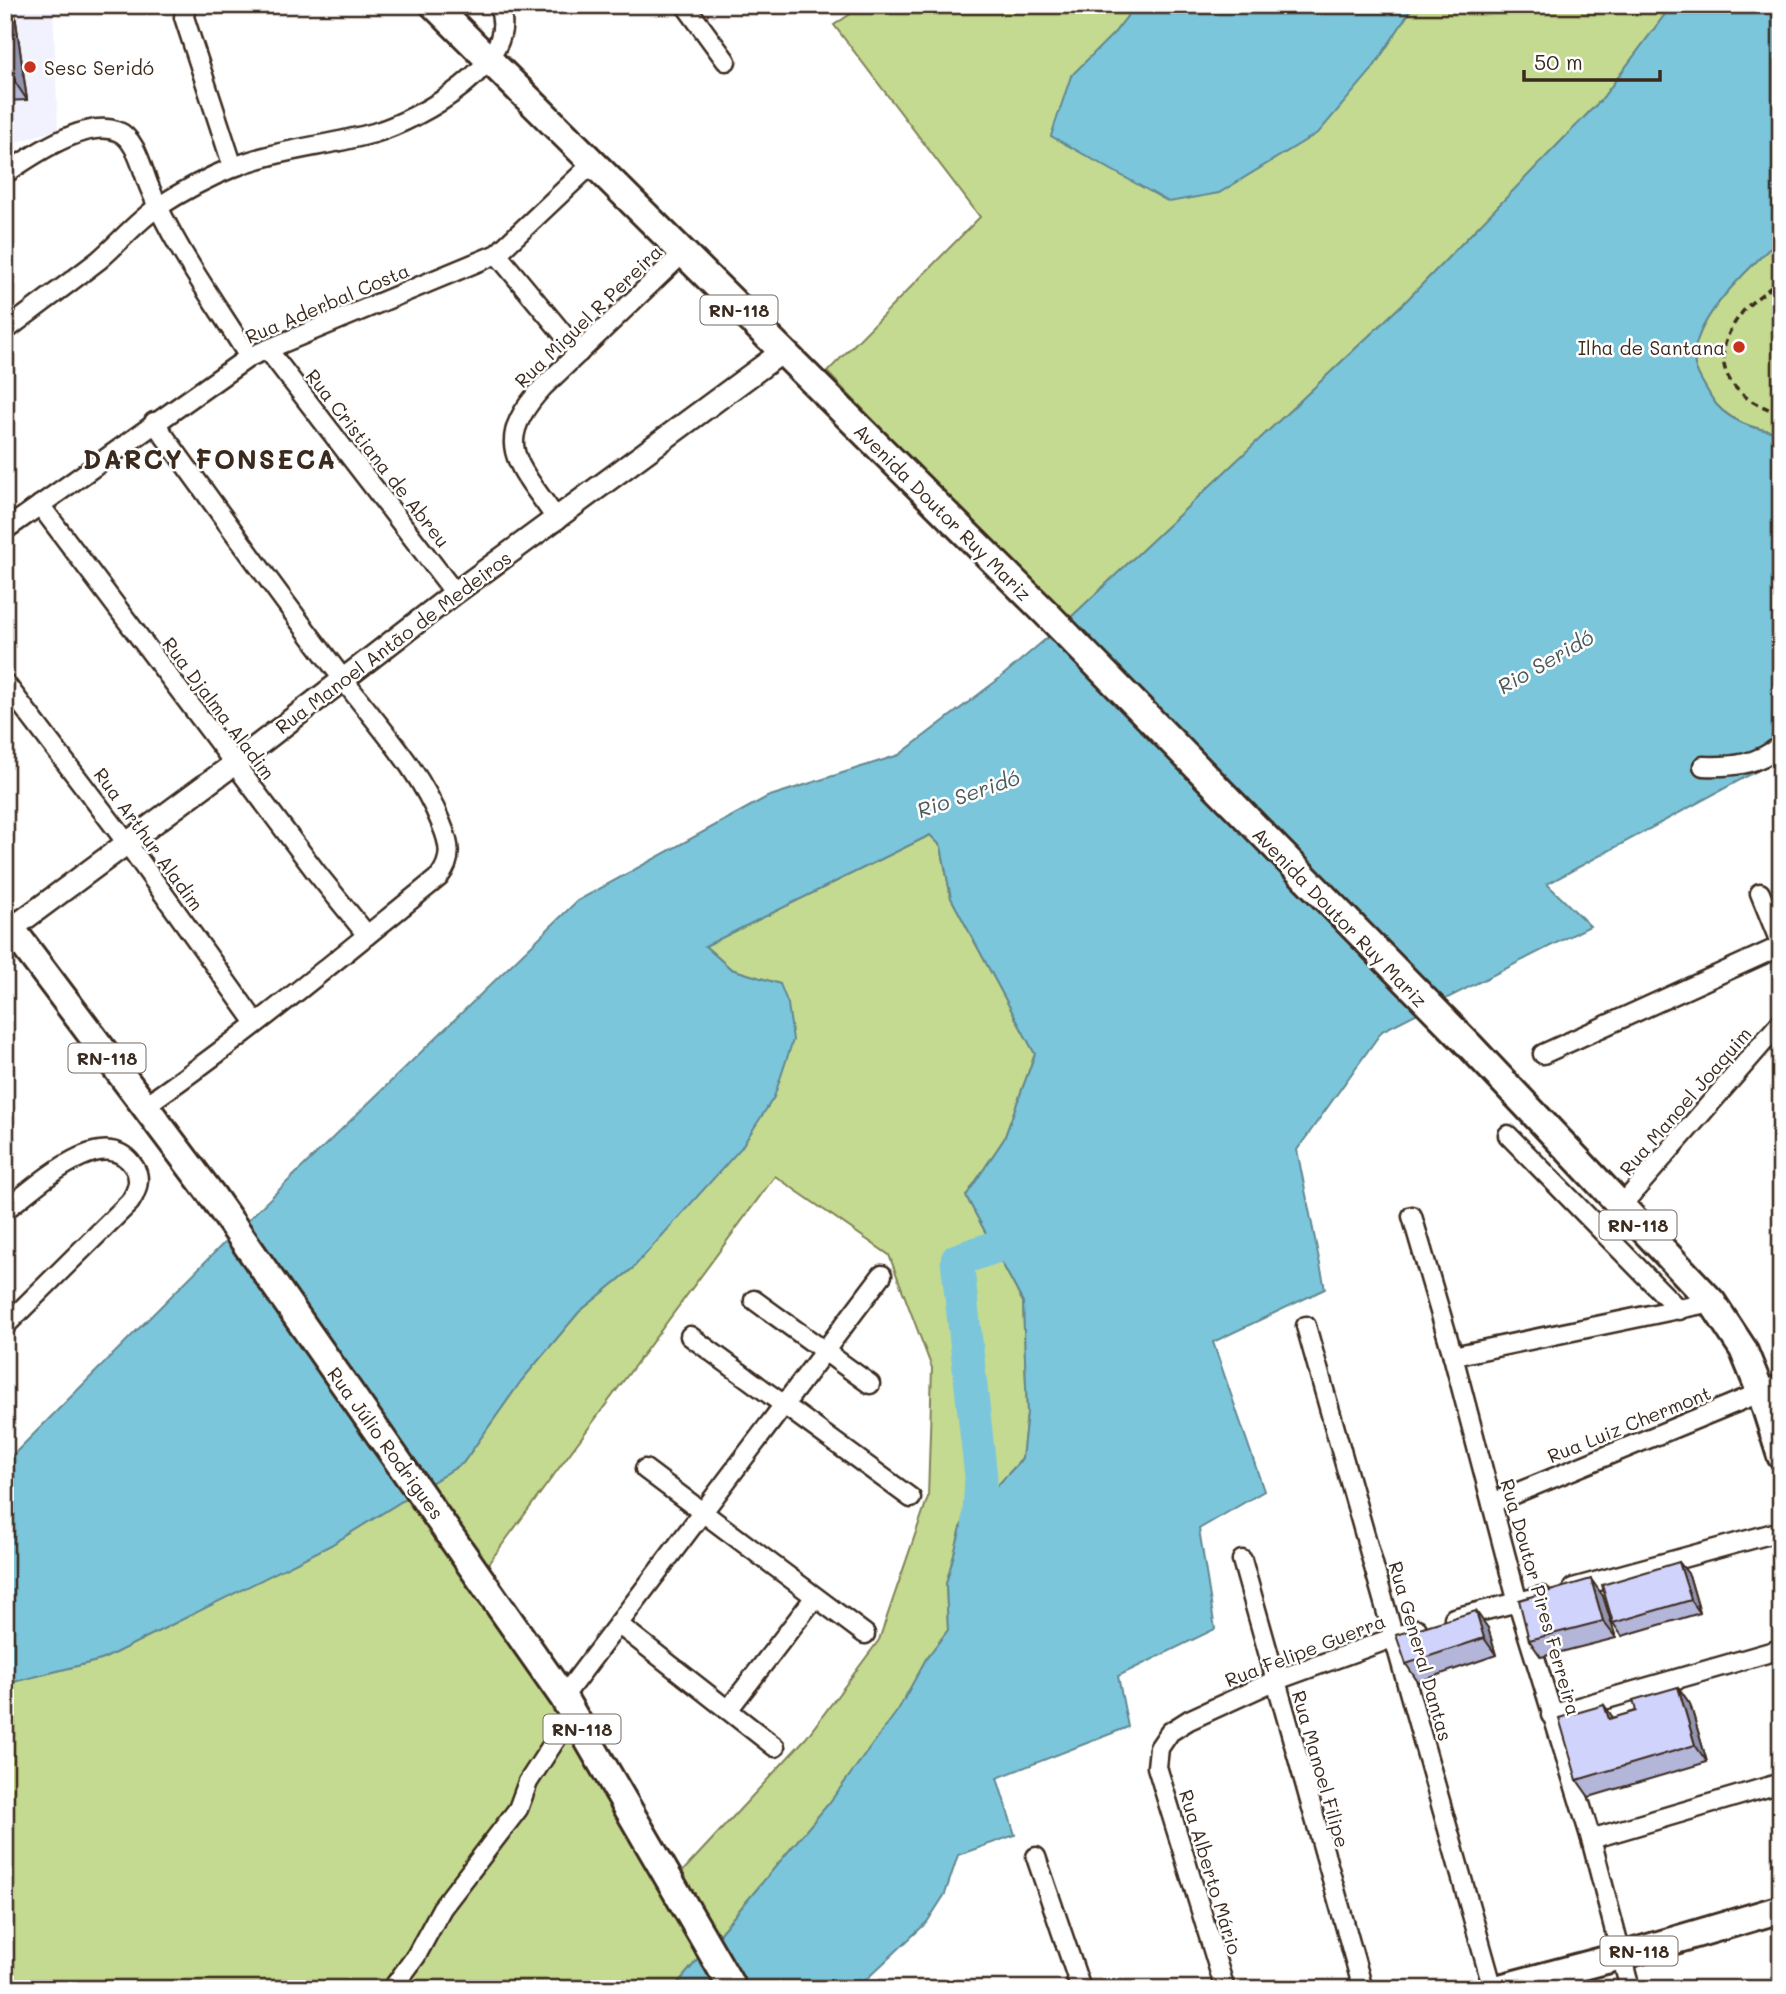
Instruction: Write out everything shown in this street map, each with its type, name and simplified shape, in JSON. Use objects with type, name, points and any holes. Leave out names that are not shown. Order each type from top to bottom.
[{"type":"main road","name":"Avenida Doutor Ruy Mariz","points":[[434,5],[488,62],[1046,613],[1446,1025],[1469,1045],[1621,1206]]},
{"type":"main road","name":"Rua Júlio Rodrigues","points":[[7,927],[211,1194],[453,1536],[568,1705],[700,1928],[733,1989]]},
{"type":"main road","name":"RN-118","points":[[1621,1206],[1712,1302],[1771,1388],[1781,1456]]},
{"type":"main road","name":"RN-118","points":[[1494,1989],[1621,1956],[1781,1909]]},
{"type":"street","points":[[186,5],[184,17],[233,167]]},
{"type":"street","points":[[5,331],[100,259],[157,207],[233,167],[375,133],[454,92],[488,62],[503,37],[504,20],[498,5]]},
{"type":"street","points":[[685,5],[726,61]]},
{"type":"street","points":[[5,174],[34,155],[80,133],[116,130],[130,142],[157,207],[249,357]]},
{"type":"street","name":"Rua Aderbal Costa","points":[[5,530],[249,357],[497,254],[592,164]]},
{"type":"street","name":"Rua Miguel R Pereira","points":[[557,520],[518,462],[513,441],[514,424],[524,408],[683,253]]},
{"type":"street","points":[[497,254],[579,353]]},
{"type":"street","name":"Rua Cristiana de Abreu","points":[[268,350],[455,593]]},
{"type":"street","name":"Rua Manoel Antão de Medeiros","points":[[7,927],[234,764],[455,593],[782,352]]},
{"type":"street","points":[[143,1107],[205,1064],[320,976],[439,877],[449,864],[450,852],[442,824],[410,763],[343,680],[154,422]]},
{"type":"street","name":"Rua Djalma Aladim","points":[[40,505],[234,764],[368,935]]},
{"type":"street","name":"Rua Arthur Aladim","points":[[5,683],[127,843],[256,1023]]},
{"type":"street","points":[[1703,766],[1732,766],[1753,762],[1781,745]]},
{"type":"street","points":[[1543,1054],[1781,946],[1760,893]]},
{"type":"street","name":"Rua Manoel Joaquim","points":[[1621,1206],[1781,1022]]},
{"type":"street","points":[[1508,1135],[1679,1310]]},
{"type":"street","points":[[5,1326],[130,1202],[139,1182],[131,1162],[107,1148],[87,1153],[7,1204]]},
{"type":"street","name":"Rua Doutor Pires Ferreira","points":[[1412,1216],[1453,1356],[1518,1603],[1591,1839],[1630,1989]]},
{"type":"street","points":[[393,1989],[416,1956],[442,1908],[518,1809],[528,1782],[568,1705],[618,1624],[882,1275]]},
{"type":"street","points":[[754,1300],[870,1384]]},
{"type":"street","points":[[1453,1356],[1712,1302]]},
{"type":"street","name":"Rua General Dantas","points":[[1306,1326],[1494,1989]]},
{"type":"street","points":[[690,1336],[911,1498]]},
{"type":"street","name":"Rua Luiz Chermont","points":[[1492,1503],[1771,1388]]},
{"type":"street","points":[[645,1469],[865,1634]]},
{"type":"street","name":"Rua Felipe Guerra","points":[[1157,1767],[1159,1748],[1170,1732],[1274,1681],[1435,1624],[1781,1531]]},
{"type":"street","name":"Rua Manoel Filipe","points":[[1242,1560],[1363,1989]]},
{"type":"street","points":[[729,1710],[815,1597]]},
{"type":"street","points":[[618,1624],[775,1747]]},
{"type":"street","points":[[1552,1715],[1781,1648]]},
{"type":"street","name":"Rua Alberto Mário","points":[[1157,1767],[1225,1989]]},
{"type":"street","points":[[1591,1839],[1781,1783]]},
{"type":"street","points":[[1036,1857],[1082,1989]]},
{"type":"path","points":[[1781,278],[1741,312],[1731,331],[1723,357],[1723,370],[1733,387],[1758,407],[1781,413]]},
{"type":"shaded area","name":"Sesc Seridó","points":[[5,5],[53,5],[58,129],[5,146]]},
{"type":"green space","points":[[864,5],[1136,5],[1115,32],[1371,71],[1414,5],[1672,5],[1601,100],[1408,299],[1067,621],[827,372],[980,217],[834,25]]},
{"type":"green space","name":"Ilha de Santana","points":[[1781,237],[1781,432],[1751,426],[1724,412],[1703,383],[1694,358],[1697,341],[1714,308]]},
{"type":"green space","points":[[930,835],[941,846],[951,898],[1035,1054],[1004,1139],[966,1196],[1023,1302],[1027,1413],[1022,1459],[962,1524],[946,1584],[948,1630],[926,1659],[899,1710],[830,1802],[673,1989],[5,1989],[5,1684],[101,1660],[331,1545],[463,1463],[521,1381],[579,1312],[633,1268],[780,984],[731,969],[705,946]],"holes":[[[775,1176],[889,1255],[932,1368],[928,1497],[879,1640],[806,1738],[681,1873],[485,1568]]]},
{"type":"water","points":[[1136,5],[1414,5],[1371,71],[1319,132],[1219,193],[1169,202],[1051,136],[1071,76],[1115,32]]},
{"type":"water","name":"Rio Seridó","points":[[1672,5],[1781,5],[1781,237],[1714,308],[1697,341],[1694,358],[1703,383],[1724,412],[1751,427],[1781,432],[1781,758],[1547,884],[1590,926],[1382,1031],[1297,1150],[1325,1289],[1213,1342],[1264,1491],[1199,1529],[1215,1629],[1118,1676],[1128,1727],[997,1778],[1015,1835],[958,1855],[945,1894],[927,1922],[856,1989],[673,1989],[830,1802],[898,1710],[926,1659],[948,1630],[946,1584],[962,1524],[1022,1459],[1027,1413],[1023,1302],[966,1196],[1004,1139],[1035,1054],[951,898],[941,846],[930,835],[705,946],[731,969],[780,984],[788,1004],[793,1040],[774,1097],[741,1148],[633,1268],[579,1312],[521,1381],[463,1463],[331,1545],[101,1660],[5,1684],[5,1463],[220,1247],[577,901],[767,797],[899,755],[995,682],[1067,621],[1408,299],[1601,100]]},
{"type":"building","points":[[5,13],[15,82],[5,83]]},
{"type":"building","points":[[1679,1562],[1691,1600],[1613,1623],[1602,1585]]},
{"type":"building","points":[[1591,1579],[1603,1621],[1529,1640],[1519,1600]]},
{"type":"building","points":[[1476,1611],[1484,1638],[1406,1664],[1396,1635]]},
{"type":"building","points":[[1678,1687],[1695,1745],[1577,1780],[1559,1718],[1604,1705],[1609,1719],[1636,1711],[1633,1700]]},
{"type":"waterway","points":[[977,1549],[981,1477],[957,1260],[1022,1238],[1024,1223]]},
{"type":"place","name":"Sesc Seridó","points":[[30,67]]},
{"type":"place","name":"Ilha de Santana","points":[[1739,347]]},
{"type":"district","name":"DARCY FONSECA","points":[[210,459]]}]
